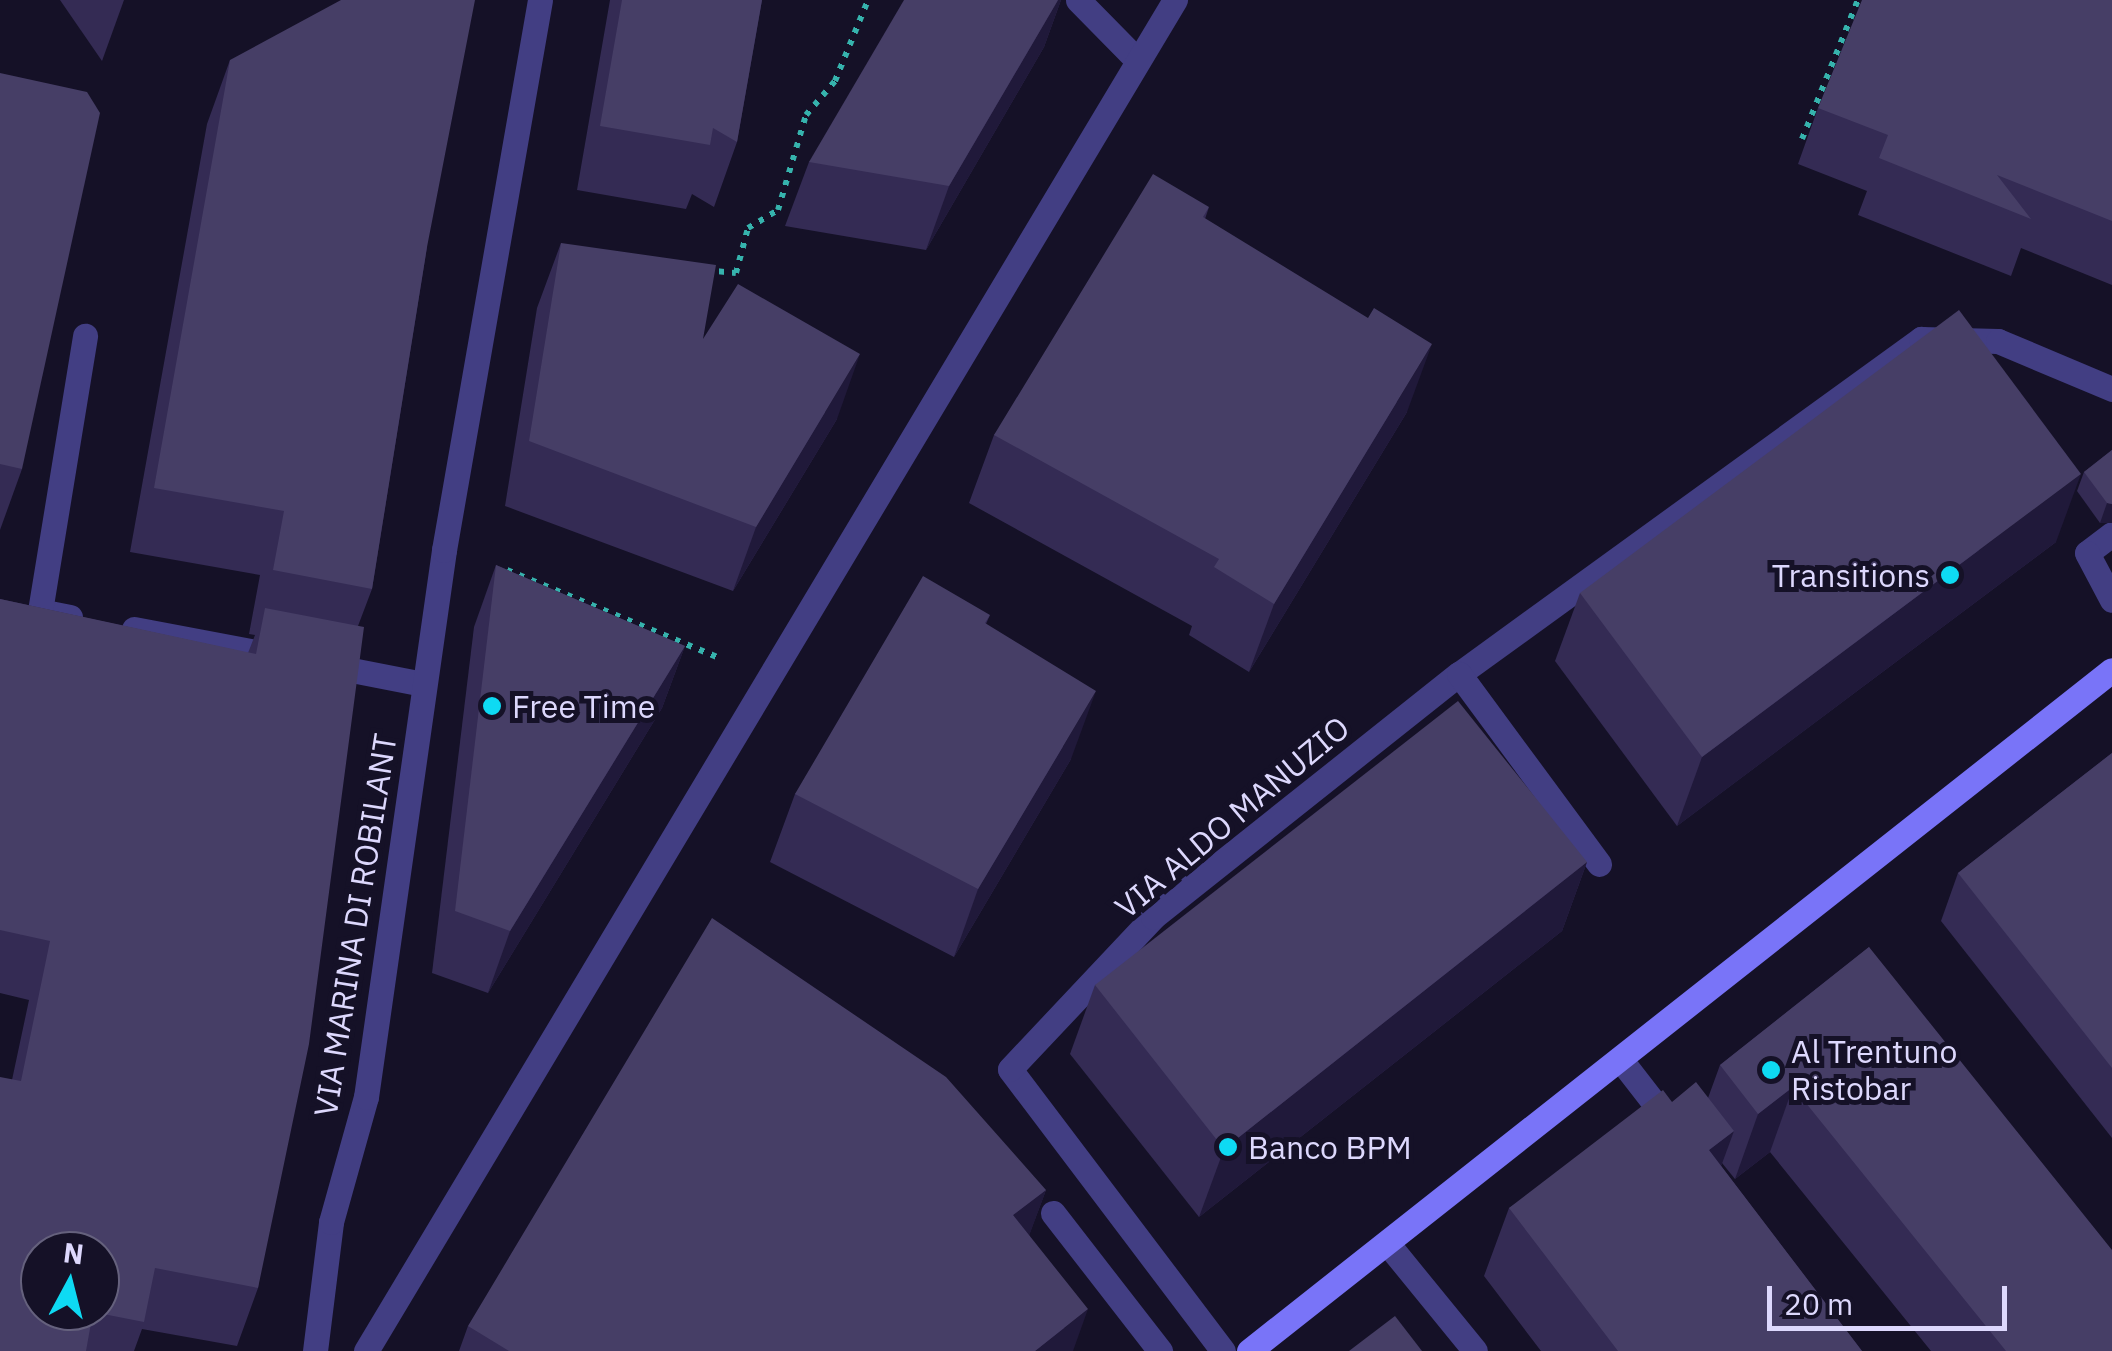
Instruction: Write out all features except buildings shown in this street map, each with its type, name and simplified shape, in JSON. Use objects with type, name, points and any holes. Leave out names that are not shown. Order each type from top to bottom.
[{"type":"street","name":"VIA MARINA DI ROBILANT","points":[[314,1351],[331,1222],[366,1098],[424,684],[540,0]]},
{"type":"street","points":[[1078,0],[1134,57]]},
{"type":"street","points":[[366,1351],[1134,57],[1175,0]]},
{"type":"street","points":[[84,336],[40,611],[424,684]]},
{"type":"street","name":"VIA ALDO MANUZIO","points":[[1223,1351],[1010,1069],[1153,917],[1459,674],[1921,339],[1998,341],[2112,389]]},
{"type":"street","points":[[2112,534],[2088,553],[2112,600]]},
{"type":"street","points":[[1249,1351],[2112,670]]},
{"type":"street","points":[[1459,674],[1599,864]]},
{"type":"street","points":[[1620,1059],[1692,1151]]},
{"type":"street","points":[[1053,1213],[1160,1351]]},
{"type":"street","points":[[1387,1243],[1475,1351]]},
{"type":"path","points":[[699,270],[736,273],[748,228],[778,210],[806,115],[835,81],[868,0]]},
{"type":"path","points":[[1802,139],[1858,0]]},
{"type":"path","points":[[517,573],[680,641]]},
{"type":"place","name":"Transitions","points":[[1950,575]]},
{"type":"place","name":"Free Time","points":[[492,706]]},
{"type":"place","name":"Al Trentuno Ristobar","points":[[1771,1070]]},
{"type":"place","name":"Banco BPM","points":[[1228,1147]]}]
